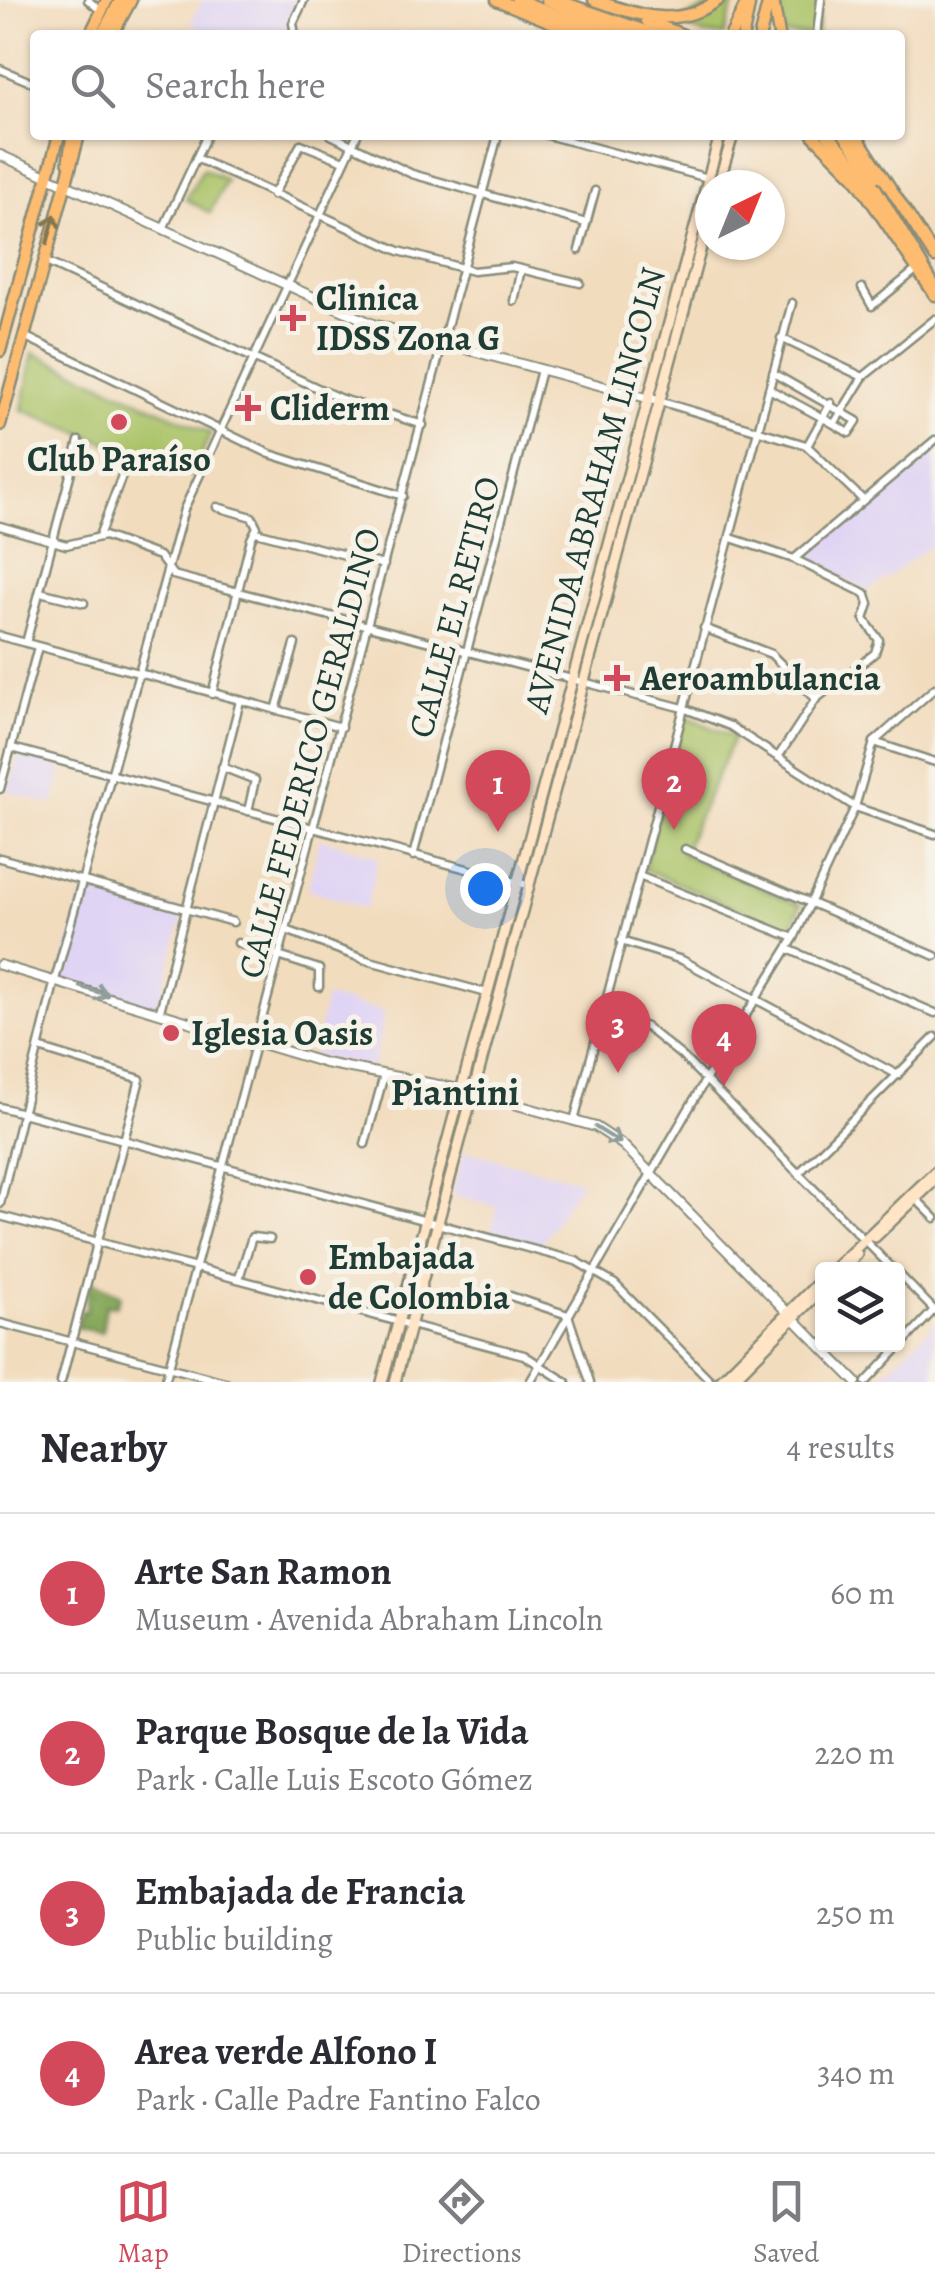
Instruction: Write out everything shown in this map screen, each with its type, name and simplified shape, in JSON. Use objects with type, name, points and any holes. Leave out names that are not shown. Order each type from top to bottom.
[{"type":"highway","points":[[109,30],[121,0]]},
{"type":"highway","points":[[516,0],[542,4],[597,30]]},
{"type":"highway","points":[[555,0],[640,30]]},
{"type":"highway","points":[[69,162],[75,140]]},
{"type":"highway","points":[[833,140],[865,174],[935,292]]},
{"type":"highway","points":[[848,140],[872,171],[935,274]]},
{"type":"main road","points":[[110,30],[131,0]]},
{"type":"main road","points":[[497,0],[571,30]]},
{"type":"main road","points":[[592,0],[668,20],[690,16],[718,0]]},
{"type":"main road","points":[[592,0],[670,30]]},
{"type":"main road","points":[[734,30],[749,0]]},
{"type":"main road","points":[[744,30],[749,0]]},
{"type":"main road","points":[[762,30],[771,0]]},
{"type":"main road","points":[[771,0],[778,30]]},
{"type":"main road","points":[[542,4],[616,30]]},
{"type":"main road","points":[[92,30],[104,5]]},
{"type":"main road","points":[[0,352],[3,326],[57,140]]},
{"type":"main road","name":"AVENIDA ABRAHAM LINCOLN","points":[[710,170],[719,140]]},
{"type":"main road","points":[[722,170],[732,140]]},
{"type":"main road","points":[[818,140],[855,177],[916,270],[935,292]]},
{"type":"main road","points":[[862,140],[935,257]]},
{"type":"main road","points":[[0,425],[69,162]]},
{"type":"main road","name":"AVENIDA ABRAHAM LINCOLN","points":[[395,1382],[405,1322],[695,230]]},
{"type":"main road","name":"AVENIDA ABRAHAM LINCOLN","points":[[652,400],[696,260]]},
{"type":"main road","name":"AVENIDA ABRAHAM LINCOLN","points":[[469,1091],[487,993],[522,883]]},
{"type":"main road","points":[[849,1262],[935,1172]]},
{"type":"main road","points":[[841,1262],[935,1180]]},
{"type":"main road","points":[[730,1382],[815,1287]]},
{"type":"main road","points":[[720,1382],[815,1295]]},
{"type":"main road","name":"AVENIDA ABRAHAM LINCOLN","points":[[382,1382],[405,1322]]},
{"type":"street","points":[[88,0],[104,5]]},
{"type":"street","points":[[295,30],[304,0]]},
{"type":"street","points":[[819,30],[822,0]]},
{"type":"street","points":[[0,68],[30,82]]},
{"type":"street","points":[[162,230],[205,140]]},
{"type":"street","points":[[343,140],[412,174],[586,223]]},
{"type":"street","points":[[0,1204],[55,980],[184,509],[354,140]]},
{"type":"street","name":"CALLE FEDERICO GERALDINO","points":[[165,1382],[289,931],[366,625],[497,140]]},
{"type":"street","points":[[565,140],[695,175]]},
{"type":"street","points":[[274,196],[301,144],[344,161]]},
{"type":"street","points":[[0,155],[373,324],[758,428],[807,446],[862,500]]},
{"type":"street","points":[[196,158],[399,252],[484,273],[522,269],[580,284]]},
{"type":"street","points":[[579,250],[595,191]]},
{"type":"street","points":[[42,260],[338,398],[422,425]]},
{"type":"street","points":[[514,301],[522,269]]},
{"type":"street","points":[[862,288],[872,306],[916,270]]},
{"type":"street","points":[[574,1120],[792,303]]},
{"type":"street","points":[[834,424],[863,377],[935,319]]},
{"type":"street","points":[[22,336],[302,466],[403,496]]},
{"type":"street","points":[[781,338],[863,377]]},
{"type":"street","name":"CALLE EL RETIRO","points":[[413,856],[541,370]]},
{"type":"street","points":[[769,389],[849,432],[857,425],[855,418],[842,408],[773,372]]},
{"type":"street","points":[[807,446],[831,402]]},
{"type":"street","points":[[794,559],[935,440]]},
{"type":"street","points":[[26,644],[79,442]]},
{"type":"street","points":[[99,536],[127,463]]},
{"type":"street","points":[[212,694],[257,522],[252,517],[216,508]]},
{"type":"street","points":[[0,526],[52,544],[72,545],[99,536],[149,551],[173,575],[683,708],[730,726],[855,807],[935,834]]},
{"type":"street","points":[[255,532],[384,565]]},
{"type":"street","points":[[731,538],[794,559],[866,594],[869,604],[864,618],[879,640],[875,654],[816,699],[778,757]]},
{"type":"street","points":[[40,592],[84,603]]},
{"type":"street","points":[[704,628],[771,654],[816,699]]},
{"type":"street","points":[[0,636],[341,728]]},
{"type":"street","points":[[276,710],[295,644]]},
{"type":"street","points":[[0,789],[38,647]]},
{"type":"street","points":[[530,1382],[706,1079],[794,938],[855,807],[874,742],[935,688]]},
{"type":"street","points":[[160,1010],[240,701]]},
{"type":"street","points":[[874,742],[935,762]]},
{"type":"street","points":[[12,748],[522,883]]},
{"type":"street","points":[[222,767],[255,780],[248,810]]},
{"type":"street","points":[[685,848],[935,956]]},
{"type":"street","points":[[0,858],[232,922]]},
{"type":"street","points":[[638,876],[794,938]]},
{"type":"street","points":[[289,931],[366,960],[487,993]]},
{"type":"street","points":[[622,940],[682,960],[898,1075]]},
{"type":"street","points":[[238,943],[319,969],[319,987]]},
{"type":"street","points":[[788,949],[935,1013]]},
{"type":"street","points":[[0,965],[160,1010],[324,1064],[469,1091],[574,1120],[614,1138],[856,1382]]},
{"type":"street","points":[[605,1011],[646,1028],[706,1079],[887,1262]]},
{"type":"street","points":[[799,1173],[935,1038]]},
{"type":"street","points":[[38,1048],[140,1079],[61,1382]]},
{"type":"street","points":[[365,1144],[384,1075]]},
{"type":"street","points":[[0,1107],[432,1221],[596,1270],[712,1382]]},
{"type":"street","points":[[916,1199],[935,1218]]},
{"type":"street","points":[[0,1216],[405,1322],[542,1363],[566,1382]]},
{"type":"street","points":[[239,1278],[252,1237],[270,1240]]},
{"type":"street","points":[[866,1382],[935,1311],[905,1280]]},
{"type":"street","points":[[500,1292],[568,1315]]},
{"type":"street","points":[[568,1315],[590,1382]]},
{"type":"street","points":[[0,1323],[225,1382]]},
{"type":"shaded area","points":[[202,0],[300,0],[286,30],[202,30],[191,23]]},
{"type":"shaded area","points":[[935,449],[935,543],[868,591],[802,558]]},
{"type":"shaded area","points":[[18,755],[63,767],[53,804],[8,792]]},
{"type":"shaded area","points":[[320,838],[378,857],[366,909],[308,889]]},
{"type":"shaded area","points":[[86,884],[184,912],[157,1008],[59,980]]},
{"type":"shaded area","points":[[326,997],[385,1012],[373,1067],[313,1056]]},
{"type":"shaded area","points":[[464,1151],[582,1181],[539,1247],[491,1233],[497,1207],[452,1195]]},
{"type":"shaded area","points":[[934,1324],[935,1382],[876,1382]]},
{"type":"green space","points":[[724,0],[735,0],[726,30],[692,30],[674,23]]},
{"type":"green space","points":[[778,0],[820,0],[817,30],[783,30]]},
{"type":"green space","points":[[203,169],[226,180],[210,213],[186,199]]},
{"type":"green space","name":"Club Paraíso","points":[[33,353],[211,433],[192,476],[22,410]]},
{"type":"green space","points":[[685,716],[734,737],[682,854],[801,905],[789,931],[644,869]]},
{"type":"green space","points":[[89,1280],[121,1295],[116,1306],[106,1305],[102,1332],[77,1328],[81,1311],[86,1312]]},
{"type":"place","name":"Clinica IDSS Zona G","points":[[293,318]]},
{"type":"place","name":"Cliderm","points":[[248,408]]},
{"type":"place","name":"Club Paraíso","points":[[119,422]]},
{"type":"place","name":"Aeroambulancia","points":[[617,678]]},
{"type":"place","name":"Parque Bosque de la Vida","points":[[674,830]]},
{"type":"place","name":"Arte San Ramon","points":[[498,832]]},
{"type":"place","name":"Iglesia Oasis","points":[[171,1033]]},
{"type":"place","name":"Embajada de Francia","points":[[618,1073]]},
{"type":"place","name":"Area verde Alfono I","points":[[724,1086]]},
{"type":"place","name":"Embajada de Colombia","points":[[308,1277]]},
{"type":"district","name":"Piantini","points":[[455,1092]]}]
